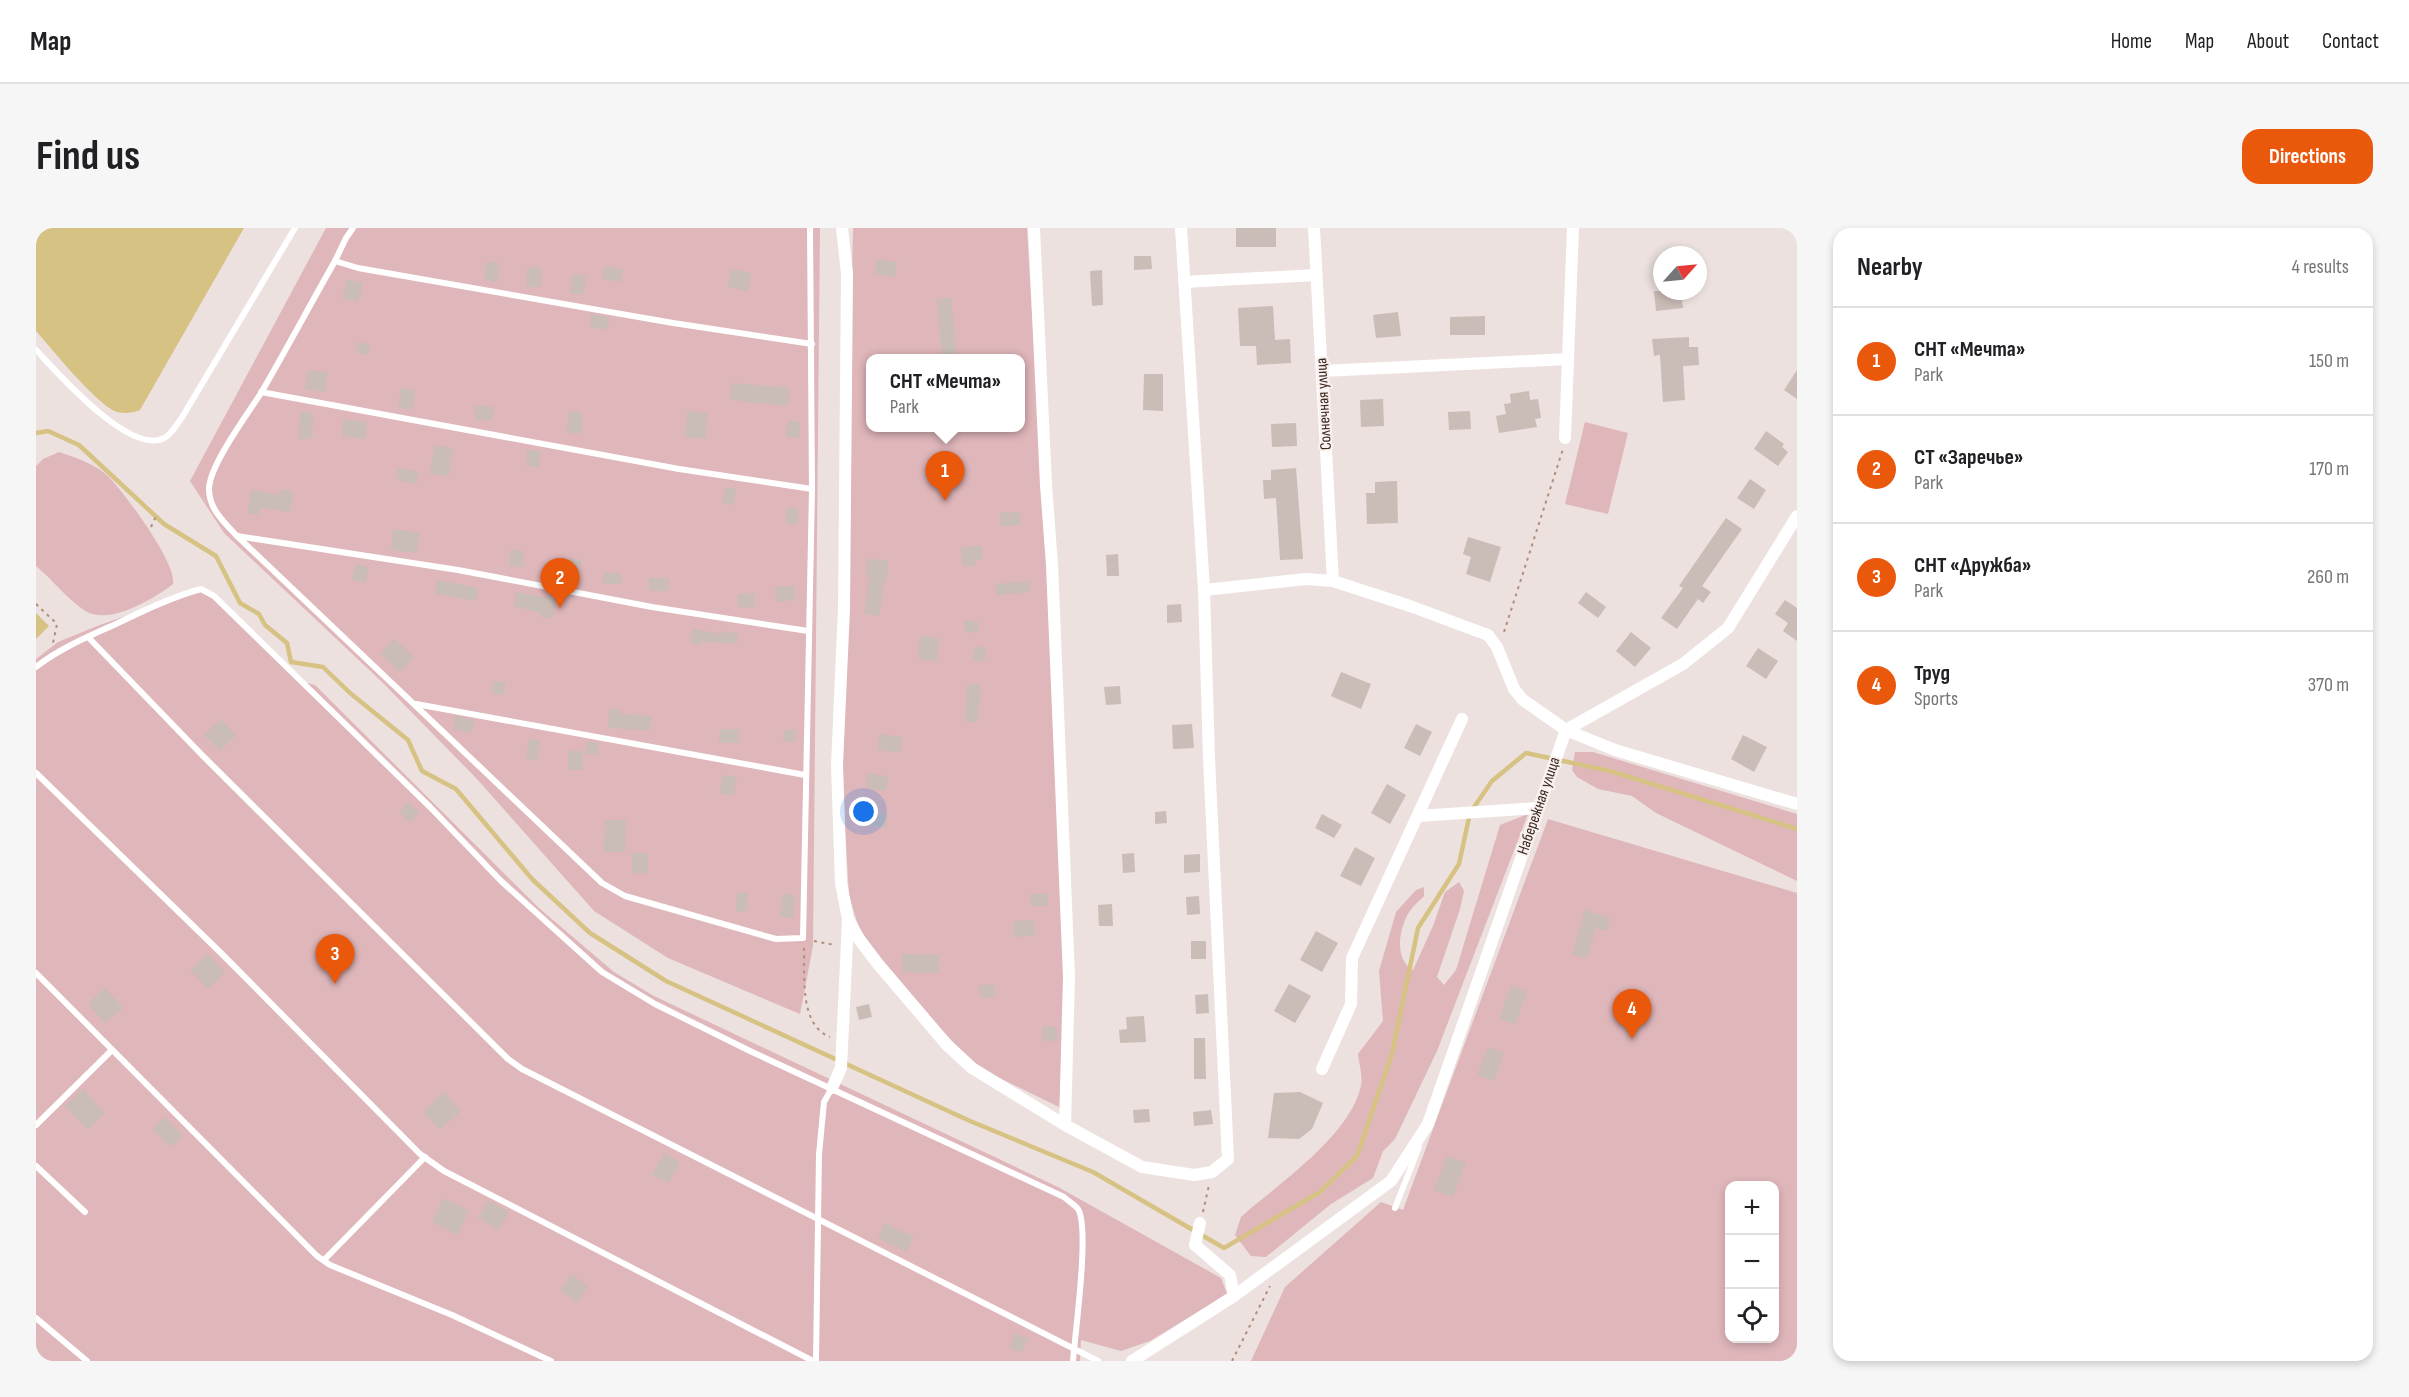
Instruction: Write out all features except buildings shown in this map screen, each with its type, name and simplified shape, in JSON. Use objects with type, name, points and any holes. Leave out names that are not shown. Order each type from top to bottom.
[{"type":"street","points":[[832,1089],[841,1068],[848,919],[841,883],[837,765],[844,609],[847,273],[842,228]]},
{"type":"street","points":[[1034,228],[1052,565],[1069,977],[1065,1125]]},
{"type":"street","points":[[848,919],[859,939],[878,964],[947,1045],[972,1068],[1065,1125],[1142,1167],[1194,1174],[1212,1172],[1228,1159],[1209,770],[1204,590],[1180,228]]},
{"type":"street","name":"Солнечная улица","points":[[1314,228],[1333,581]]},
{"type":"street","points":[[1565,438],[1574,228]]},
{"type":"street","points":[[1184,282],[1316,275]]},
{"type":"street","points":[[1323,371],[1568,358]]},
{"type":"street","points":[[1566,730],[1683,664],[1728,628],[1797,516]]},
{"type":"street","points":[[1204,590],[1306,579],[1333,581],[1410,606],[1488,635],[1497,647],[1514,689],[1523,700],[1566,730],[1615,750],[1797,804]]},
{"type":"street","points":[[1322,1069],[1352,1004],[1352,958],[1462,719]]},
{"type":"street","name":"Набережная улица","points":[[1282,1261],[1391,1181],[1428,1124],[1528,855],[1538,808],[1566,730]]},
{"type":"street","points":[[1418,816],[1538,808]]},
{"type":"street","points":[[1200,1223],[1195,1245],[1230,1275],[1234,1296]]},
{"type":"street","points":[[1132,1361],[1234,1296],[1282,1261]]},
{"type":"lane","points":[[36,350],[84,400],[130,434],[150,441],[166,437],[181,419],[295,228]]},
{"type":"lane","points":[[353,228],[261,392],[213,471],[209,487],[210,500],[216,513],[236,536],[602,883],[625,896],[776,939],[803,938],[812,489],[810,228]]},
{"type":"lane","points":[[335,261],[369,270],[673,323],[812,344]]},
{"type":"lane","points":[[261,392],[679,469],[812,489]]},
{"type":"lane","points":[[236,536],[458,570],[652,607],[808,632]]},
{"type":"lane","points":[[36,667],[88,637],[178,596],[201,589],[214,596],[430,807],[501,881],[602,972],[655,1004],[750,1051],[1064,1197],[1078,1208],[1083,1241],[1073,1361]]},
{"type":"lane","points":[[88,637],[202,755],[508,1059],[541,1080],[1098,1361]]},
{"type":"lane","points":[[415,704],[805,775]]},
{"type":"lane","points":[[36,773],[222,954],[425,1157],[444,1171],[815,1361],[819,1154],[824,1102],[832,1089]]},
{"type":"lane","points":[[36,973],[330,1265],[452,1315],[551,1361]]},
{"type":"lane","points":[[36,1125],[112,1050]]},
{"type":"lane","points":[[1395,1208],[1428,1124]]},
{"type":"lane","points":[[324,1260],[425,1157]]},
{"type":"lane","points":[[36,1166],[85,1212]]},
{"type":"lane","points":[[36,1318],[87,1361]]},
{"type":"path","points":[[1497,647],[1507,625],[1557,471],[1565,438]]},
{"type":"path","points":[[151,526],[157,514]]},
{"type":"path","points":[[36,604],[57,624],[50,657]]},
{"type":"path","points":[[841,1042],[821,1034],[807,1010],[803,938],[846,947]]},
{"type":"path","points":[[1200,1223],[1212,1172]]},
{"type":"path","points":[[1232,1361],[1282,1261]]},
{"type":"shaded area","points":[[36,228],[244,228],[140,410],[123,413],[108,407],[75,376],[36,331]]},
{"type":"shaded area","points":[[326,228],[820,228],[813,946],[800,1014],[668,958],[594,911],[477,779],[383,683],[224,533],[190,481]]},
{"type":"shaded area","points":[[853,228],[1027,228],[1069,950],[1061,1108],[977,1067],[932,1020],[880,959],[859,928],[849,896],[842,773]]},
{"type":"shaded area","points":[[1585,422],[1628,433],[1608,514],[1565,504]]},
{"type":"shaded area","points":[[59,452],[98,468],[117,486],[159,545],[172,574],[173,584],[130,609],[105,615],[94,614],[77,605],[36,566],[36,466],[43,459]]},
{"type":"shaded area","points":[[201,589],[214,596],[300,681],[315,685],[540,909],[614,972],[654,996],[1058,1187],[1221,1278],[1227,1294],[1150,1341],[1121,1351],[1081,1340],[1080,1361],[36,1361],[36,659],[58,642]]},
{"type":"shaded area","points":[[36,613],[49,626],[36,639]]},
{"type":"shaded area","points":[[1575,752],[1593,752],[1797,814],[1797,881],[1656,813],[1632,796],[1598,789],[1577,777],[1572,770]]},
{"type":"shaded area","points":[[1528,814],[1437,1051],[1395,1139],[1383,1151],[1373,1178],[1331,1204],[1266,1257],[1251,1256],[1235,1235],[1241,1217],[1311,1158],[1343,1123],[1354,1105],[1361,1086],[1358,1054],[1383,1021],[1379,971],[1396,912],[1416,890],[1424,887],[1424,896],[1408,914],[1402,928],[1401,952],[1407,965],[1413,970],[1433,926],[1445,892],[1459,882],[1464,891],[1460,909],[1437,977],[1444,985],[1456,970],[1500,825]]},
{"type":"shaded area","points":[[1548,819],[1797,893],[1797,1361],[1251,1361],[1285,1287],[1381,1202],[1403,1210]]},
{"type":"waterway","points":[[36,433],[48,431],[79,445],[164,524],[216,556],[240,603],[259,614],[265,625],[287,643],[291,662],[323,667],[350,693],[408,740],[422,771],[456,789],[532,879],[590,933],[666,981],[970,1121],[1093,1172],[1224,1248],[1320,1192],[1357,1156],[1392,1054],[1418,928],[1459,864],[1470,813],[1492,781],[1526,753],[1610,771],[1797,829]]},
{"type":"place","name":"СНТ «Мечта»","points":[[945,501]]},
{"type":"place","name":"СТ «Заречье»","points":[[560,608]]},
{"type":"place","name":"СНТ «Дружба»","points":[[335,984]]},
{"type":"place","name":"Труд","points":[[1632,1039]]}]
